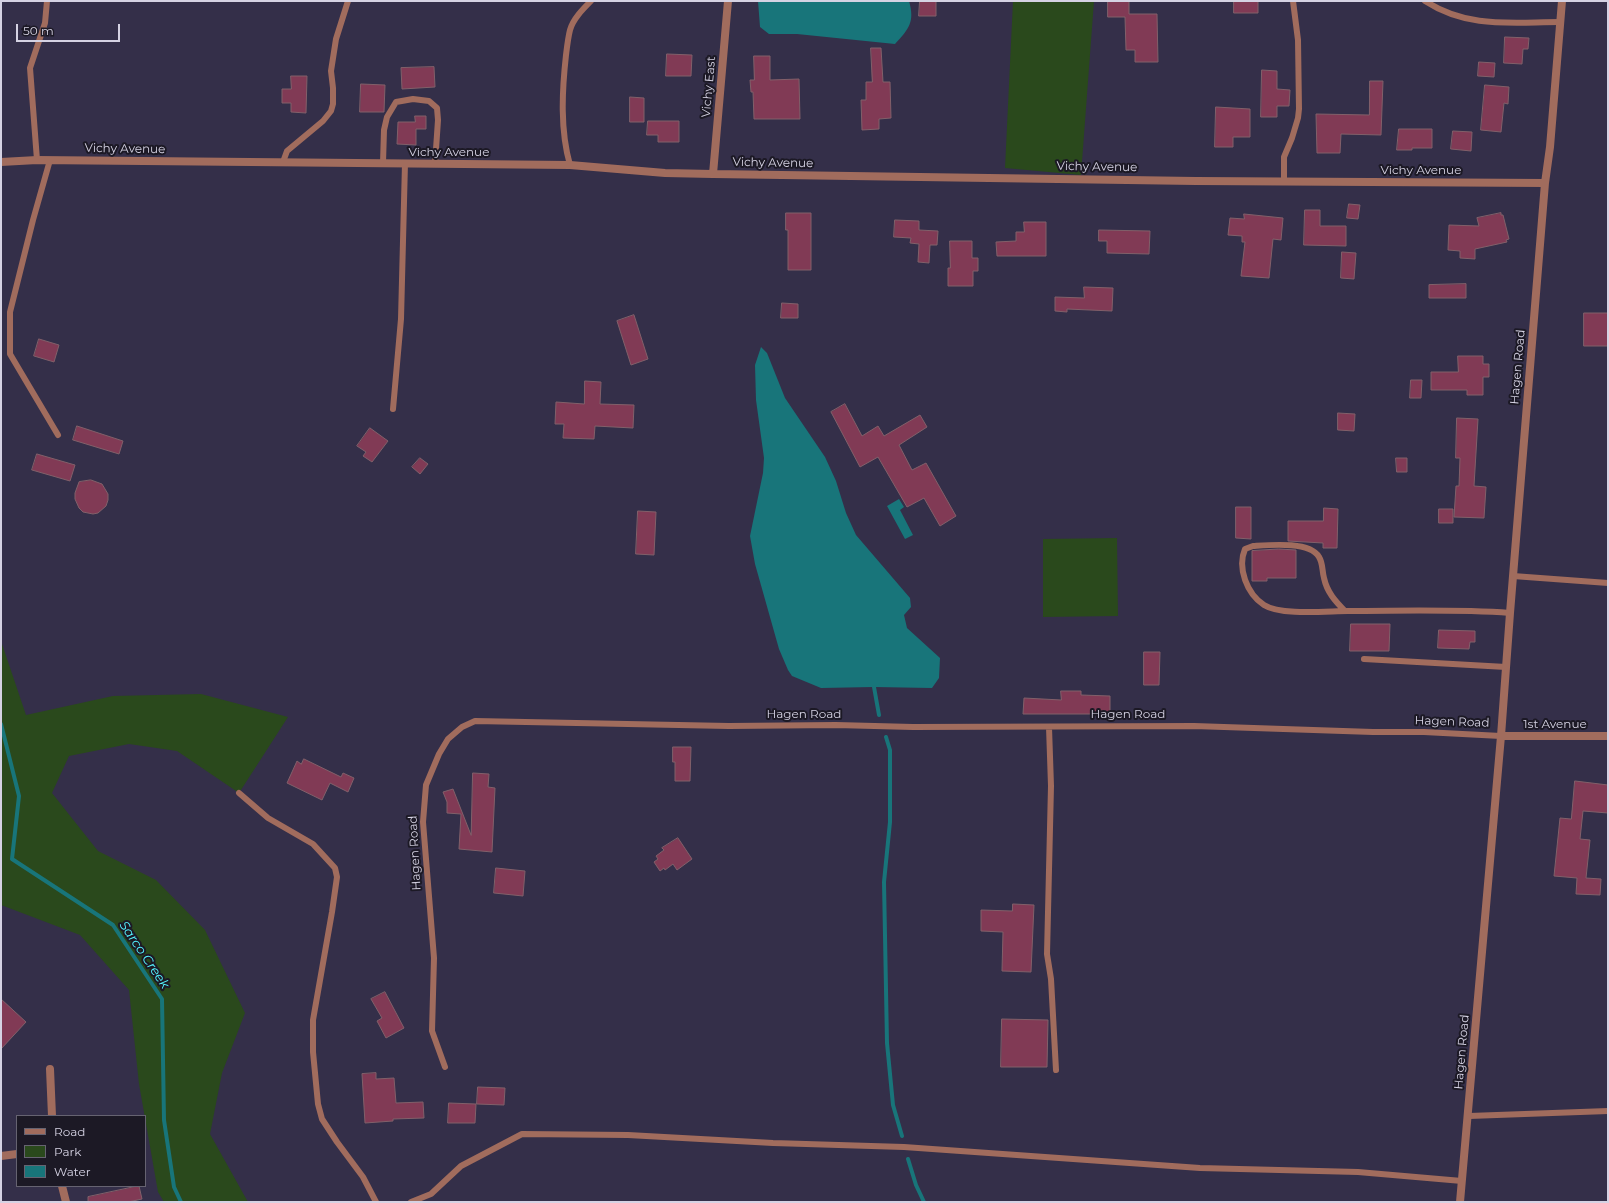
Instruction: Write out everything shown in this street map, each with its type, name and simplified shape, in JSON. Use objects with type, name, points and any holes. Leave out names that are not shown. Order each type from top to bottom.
[{"type":"street","name":"Vichy East","points":[[714,174],[728,1]]},
{"type":"street","name":"Hagen Road","points":[[1460,1202],[1469,1116],[1502,736],[1510,613],[1545,183],[1550,147],[1562,1]]},
{"type":"street","name":"Vichy Avenue","points":[[1,162],[50,160],[570,165],[664,173],[714,174],[1284,182],[1545,183]]},
{"type":"street","name":"1st Avenue","points":[[1502,736],[1608,736]]},
{"type":"street","points":[[50,1070],[52,1115]]},
{"type":"street","points":[[1,1156],[16,1154]]},
{"type":"street","points":[[62,1187],[66,1202]]},
{"type":"lane","points":[[37,160],[30,68],[45,23],[47,1]]},
{"type":"lane","points":[[283,162],[287,151],[323,121],[333,104],[331,71],[336,39],[348,1]]},
{"type":"lane","points":[[570,165],[564,142],[564,71],[570,30],[576,17],[591,1]]},
{"type":"lane","points":[[1284,182],[1284,157],[1292,138],[1299,109],[1298,40],[1293,1]]},
{"type":"lane","points":[[1425,1],[1460,18],[1478,21],[1511,24],[1560,22]]},
{"type":"lane","points":[[383,163],[384,130],[387,117],[396,102],[413,99],[429,101],[437,108],[438,120],[435,164]]},
{"type":"lane","points":[[50,160],[10,312],[10,354],[58,435]]},
{"type":"lane","points":[[394,409],[401,319],[405,163]]},
{"type":"lane","points":[[1345,611],[1333,599],[1328,591],[1319,556],[1313,552],[1303,546],[1252,546],[1245,549],[1243,561],[1246,583],[1252,594],[1265,606],[1279,610],[1314,612],[1480,611],[1510,613]]},
{"type":"lane","points":[[1513,576],[1608,583]]},
{"type":"lane","points":[[1364,659],[1506,667]]},
{"type":"lane","name":"Hagen Road","points":[[445,1067],[432,1031],[434,958],[423,822],[426,785],[438,754],[448,739],[462,727],[475,721],[729,726],[1194,726],[1373,732],[1424,732],[1502,736]]},
{"type":"lane","points":[[1049,726],[1051,786],[1047,954],[1051,979],[1056,1070]]},
{"type":"lane","points":[[240,793],[268,818],[313,844],[335,868],[337,877],[332,912],[313,1020],[313,1052],[318,1104],[322,1119],[337,1142],[363,1176],[376,1202]]},
{"type":"lane","points":[[1469,1116],[1608,1111]]},
{"type":"lane","points":[[411,1202],[431,1194],[461,1166],[522,1134],[628,1135],[773,1143],[904,1147],[1200,1168],[1358,1172],[1462,1181]]},
{"type":"green space","points":[[1013,1],[1094,1],[1081,175],[1005,168]]},
{"type":"green space","points":[[1117,538],[1118,616],[1043,617],[1043,539]]},
{"type":"green space","points":[[1,641],[26,715],[113,696],[201,694],[288,717],[239,793],[177,751],[129,744],[69,756],[52,793],[98,851],[156,880],[205,930],[245,1013],[222,1073],[210,1134],[248,1202],[164,1202],[158,1192],[146,1124],[146,1115],[144,1115],[139,1084],[129,990],[80,935],[1,905]]},
{"type":"water","points":[[758,1],[909,1],[911,8],[911,20],[910,25],[904,34],[895,44],[797,34],[769,34],[760,27]]},
{"type":"water","points":[[761,347],[767,353],[785,398],[825,457],[836,481],[846,513],[856,535],[910,598],[911,607],[904,615],[907,628],[940,658],[939,678],[932,688],[821,688],[792,676],[788,670],[779,649],[755,564],[750,536],[763,473],[764,458],[756,400],[755,365]]},
{"type":"water","points":[[899,499],[904,507],[900,510],[913,535],[905,539],[887,506]]},
{"type":"building","points":[[920,1],[936,1],[936,16],[919,16]]},
{"type":"building","points":[[1108,1],[1129,1],[1129,14],[1157,14],[1158,62],[1135,62],[1135,50],[1126,50],[1125,17],[1108,17]]},
{"type":"building","points":[[1234,1],[1258,1],[1258,13],[1234,13]]},
{"type":"building","points":[[1505,37],[1529,38],[1528,49],[1523,49],[1522,64],[1504,63]]},
{"type":"building","points":[[871,48],[881,48],[883,82],[890,82],[891,118],[879,119],[879,129],[862,130],[861,100],[866,100],[866,82],[872,82]]},
{"type":"building","points":[[667,54],[692,55],[691,76],[666,76]]},
{"type":"building","points":[[754,56],[770,56],[770,80],[799,79],[800,119],[754,119],[753,92],[751,92],[750,80],[754,80]]},
{"type":"building","points":[[1479,62],[1495,63],[1494,77],[1478,76]]},
{"type":"building","points":[[434,67],[435,87],[402,89],[401,68]]},
{"type":"building","points":[[1262,70],[1277,71],[1277,89],[1290,90],[1289,106],[1277,106],[1277,117],[1261,117]]},
{"type":"building","points":[[291,76],[307,76],[306,113],[291,112],[291,103],[282,103],[282,89],[291,89]]},
{"type":"building","points":[[1370,81],[1383,81],[1381,135],[1341,134],[1340,153],[1317,153],[1316,114],[1369,115]]},
{"type":"building","points":[[361,84],[385,85],[384,112],[360,112]]},
{"type":"building","points":[[1485,85],[1509,87],[1508,104],[1504,103],[1501,132],[1481,130]]},
{"type":"building","points":[[630,97],[644,98],[644,122],[630,122]]},
{"type":"building","points":[[1216,107],[1250,109],[1250,137],[1233,137],[1233,147],[1215,147]]},
{"type":"building","points":[[415,116],[426,116],[426,129],[416,129],[416,145],[397,144],[398,122],[415,122]]},
{"type":"building","points":[[648,121],[679,121],[679,142],[658,142],[658,135],[647,135]]},
{"type":"building","points":[[1399,129],[1432,129],[1432,148],[1397,150]]},
{"type":"building","points":[[1453,131],[1472,132],[1471,151],[1451,149]]},
{"type":"building","points":[[1349,204],[1360,205],[1358,219],[1347,218]]},
{"type":"building","points":[[1305,210],[1320,210],[1320,226],[1346,226],[1346,246],[1304,245]]},
{"type":"building","points":[[786,213],[811,213],[811,270],[788,270],[788,230],[786,230]]},
{"type":"building","points":[[1501,213],[1501,215],[1503,215],[1509,239],[1506,240],[1507,242],[1475,249],[1475,259],[1460,258],[1460,251],[1448,250],[1449,225],[1479,226],[1477,218]]},
{"type":"building","points":[[1244,214],[1283,218],[1281,240],[1273,239],[1269,278],[1241,276],[1245,242],[1242,242],[1242,236],[1228,235],[1230,218],[1244,219]]},
{"type":"building","points":[[895,220],[919,221],[919,230],[938,231],[937,245],[930,245],[929,263],[918,262],[919,244],[910,243],[911,238],[894,237]]},
{"type":"building","points":[[1024,222],[1046,222],[1046,256],[997,256],[996,242],[1016,241],[1016,232],[1024,232]]},
{"type":"building","points":[[1099,230],[1150,231],[1149,254],[1107,253],[1107,241],[1099,241]]},
{"type":"building","points":[[950,241],[972,241],[972,258],[978,258],[978,271],[973,271],[973,286],[948,286]]},
{"type":"building","points":[[1342,252],[1356,253],[1354,279],[1341,278]]},
{"type":"building","points":[[1466,284],[1466,298],[1429,298],[1429,285]]},
{"type":"building","points":[[1084,287],[1113,288],[1112,311],[1067,309],[1067,312],[1055,311],[1055,297],[1084,298]]},
{"type":"building","points":[[782,303],[798,304],[798,318],[781,318]]},
{"type":"building","points":[[1584,313],[1608,313],[1608,346],[1584,346]]},
{"type":"building","points":[[634,315],[648,359],[631,365],[617,321]]},
{"type":"building","points":[[39,339],[59,345],[54,362],[34,356]]},
{"type":"building","points":[[1458,356],[1483,356],[1483,364],[1489,364],[1489,377],[1483,377],[1483,395],[1467,395],[1467,390],[1431,390],[1431,372],[1458,372]]},
{"type":"building","points":[[1411,380],[1422,380],[1421,398],[1410,398]]},
{"type":"building","points":[[585,381],[601,382],[600,404],[634,405],[633,428],[595,426],[594,439],[563,438],[564,424],[555,424],[556,402],[584,404]]},
{"type":"building","points":[[845,404],[862,436],[878,426],[884,436],[920,415],[927,427],[899,445],[912,470],[926,463],[956,516],[940,526],[924,498],[907,507],[878,457],[860,467],[831,412]]},
{"type":"building","points":[[1338,413],[1355,414],[1354,431],[1338,430]]},
{"type":"building","points":[[1457,418],[1478,419],[1474,486],[1486,487],[1484,518],[1454,517],[1456,486],[1459,486],[1460,458],[1456,458]]},
{"type":"building","points":[[77,426],[123,441],[119,454],[73,440]]},
{"type":"building","points":[[370,428],[388,441],[372,462],[363,456],[366,452],[357,446]]},
{"type":"building","points":[[37,454],[75,465],[70,481],[32,470]]},
{"type":"building","points":[[420,458],[428,464],[420,474],[412,467]]},
{"type":"building","points":[[1396,458],[1407,458],[1407,472],[1397,472]]},
{"type":"building","points":[[91,480],[102,484],[108,494],[106,506],[98,513],[93,514],[83,512],[79,508],[75,499],[75,493],[79,482]]},
{"type":"building","points":[[1236,507],[1251,507],[1251,539],[1236,538]]},
{"type":"building","points":[[1324,508],[1338,509],[1337,548],[1323,548],[1323,543],[1288,541],[1288,521],[1323,521]]},
{"type":"building","points":[[1439,509],[1453,509],[1453,523],[1439,523]]},
{"type":"building","points":[[638,511],[656,512],[654,555],[636,554]]},
{"type":"building","points":[[1279,549],[1296,550],[1296,578],[1267,578],[1267,581],[1252,581],[1252,551]]},
{"type":"building","points":[[1351,624],[1390,624],[1389,651],[1350,651]]},
{"type":"building","points":[[1439,630],[1475,631],[1475,642],[1470,642],[1469,649],[1438,648]]},
{"type":"building","points":[[1144,652],[1160,652],[1159,685],[1144,685]]},
{"type":"building","points":[[1061,691],[1081,691],[1081,695],[1110,696],[1110,714],[1023,714],[1024,698],[1061,700]]},
{"type":"building","points":[[673,747],[691,747],[690,781],[675,781]]},
{"type":"building","points":[[304,759],[341,777],[343,773],[354,778],[348,792],[330,783],[322,800],[287,783],[297,761],[301,764]]},
{"type":"building","points":[[473,773],[489,774],[488,787],[495,788],[492,852],[459,849],[461,814],[447,813],[447,802],[443,792],[453,789],[471,835]]},
{"type":"building","points":[[1575,781],[1608,785],[1608,813],[1583,811],[1580,839],[1590,840],[1586,878],[1601,879],[1600,895],[1576,894],[1577,878],[1554,876],[1560,818],[1571,819]]},
{"type":"building","points":[[678,838],[692,859],[677,870],[673,864],[665,870],[664,868],[660,871],[654,862],[658,859],[656,856],[664,850],[662,848]]},
{"type":"building","points":[[496,868],[525,871],[523,896],[494,893]]},
{"type":"building","points":[[1013,904],[1034,905],[1031,972],[1002,971],[1003,932],[981,931],[981,910],[1012,911]]},
{"type":"building","points":[[385,992],[404,1028],[386,1038],[377,1021],[382,1018],[371,999]]},
{"type":"building","points":[[1,999],[26,1022],[1,1049]]},
{"type":"building","points":[[1002,1019],[1048,1020],[1047,1067],[1001,1067]]},
{"type":"building","points":[[376,1073],[376,1079],[394,1078],[396,1103],[423,1102],[424,1118],[393,1119],[393,1121],[365,1123],[362,1074]]},
{"type":"building","points":[[478,1087],[505,1088],[504,1105],[477,1104]]},
{"type":"building","points":[[449,1103],[476,1104],[475,1123],[448,1123]]},
{"type":"building","points":[[139,1187],[142,1199],[128,1202],[88,1202],[88,1197]]},
{"type":"waterway","points":[[874,687],[879,715]]},
{"type":"waterway","name":"Sarco Creek","points":[[1,724],[19,796],[12,859],[113,925],[162,999],[164,1120],[174,1187],[181,1202]]},
{"type":"waterway","points":[[886,737],[890,750],[890,822],[884,882],[887,1043],[893,1105],[902,1136]]},
{"type":"waterway","points":[[908,1159],[916,1185],[924,1202]]}]
